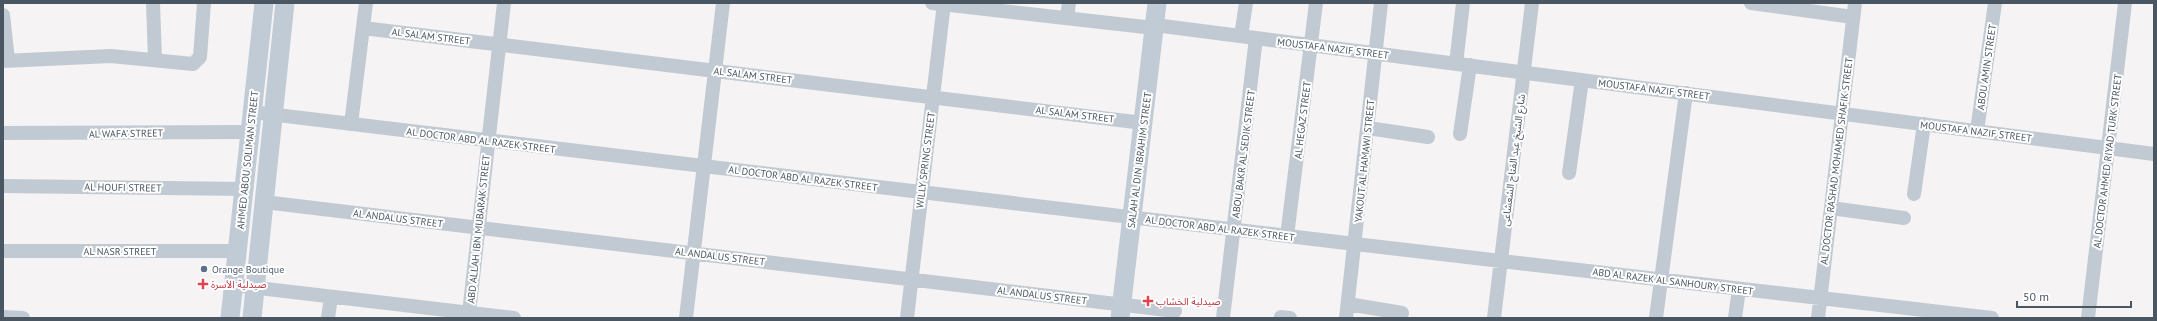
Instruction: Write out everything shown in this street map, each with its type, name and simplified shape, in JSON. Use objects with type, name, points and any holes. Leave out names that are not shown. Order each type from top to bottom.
[{"type":"main road","name":"AHMED ABOU SOLIMAN STREET","points":[[230,318],[264,3]]},
{"type":"main road","points":[[252,318],[285,3]]},
{"type":"main road","name":"SALAH AL DIN IBRAHIM STREET","points":[[1121,311],[1157,3]]},
{"type":"street","points":[[153,3],[155,60]]},
{"type":"street","points":[[3,15],[5,60],[111,56],[190,65],[196,63],[200,57],[204,3]]},
{"type":"street","points":[[352,124],[366,3]]},
{"type":"street","name":"ABD ALLAH IBN MUBARAK STREET","points":[[471,315],[478,228],[504,3]]},
{"type":"street","points":[[686,318],[723,3]]},
{"type":"street","name":"MOUSTAFA NAZIF STREET","points":[[940,3],[1028,8],[1067,18],[1241,36],[2154,154]]},
{"type":"street","name":"WILLY SPRING STREET","points":[[907,318],[933,97],[940,3]]},
{"type":"street","points":[[1067,18],[1069,3]]},
{"type":"street","points":[[1241,36],[1246,3]]},
{"type":"street","name":"AL HEGAZ STREET","points":[[1287,236],[1316,3]]},
{"type":"street","name":"YAKOUT AL HAMAWI STREET","points":[[1347,311],[1381,3]]},
{"type":"street","points":[[1460,134],[1463,64],[1463,3]]},
{"type":"street","name":"شارع الشيخ عبد الفتاح الشعشاعى","points":[[1494,318],[1532,3]]},
{"type":"street","points":[[1751,3],[1854,10]]},
{"type":"street","name":"ABOU AMIN STREET","points":[[1977,131],[1995,3]]},
{"type":"street","name":"AL DOCTOR AHMED RIYAD TURK STREET","points":[[2088,318],[2125,3]]},
{"type":"street","name":"AL DOCTOR RASHAD MOHAMED SHAFIK STREET","points":[[1818,318],[1854,10]]},
{"type":"street","name":"AL SALAM STREET","points":[[363,28],[1143,123]]},
{"type":"street","name":"ABOU BAKR AL SEDIK STREET","points":[[1223,318],[1256,38]]},
{"type":"street","points":[[1569,173],[1582,80]]},
{"type":"street","points":[[1656,318],[1686,94]]},
{"type":"street","name":"AL DOCTOR ABD AL RAZEK STREET","points":[[252,112],[1354,244]]},
{"type":"street","points":[[1914,194],[1924,124]]},
{"type":"street","points":[[1368,128],[1428,137]]},
{"type":"street","name":"AL WAFA' STREET","points":[[3,133],[250,132]]},
{"type":"street","name":"AL HOUFI STREET","points":[[3,186],[244,189]]},
{"type":"street","name":"AL ANDALUS STREET","points":[[264,202],[911,279],[1121,311],[1175,311]]},
{"type":"street","points":[[1831,208],[1904,218]]},
{"type":"street","name":"ABD AL RAZEK AL SANHOURY STREET","points":[[1354,244],[1820,298],[1950,316],[1992,318]]},
{"type":"street","name":"AL NASR STREET","points":[[3,251],[237,251]]},
{"type":"street","points":[[233,285],[331,296],[402,311],[514,318]]},
{"type":"street","points":[[1735,318],[1739,289]]},
{"type":"street","points":[[328,318],[331,296]]},
{"type":"street","points":[[1347,311],[1402,313]]},
{"type":"street","points":[[3,317],[23,318]]},
{"type":"place","name":"Orange Boutique","points":[[204,269]]},
{"type":"place","name":"صيدلية الأسرة","points":[[203,284]]},
{"type":"place","name":"صيدلية الخشاب","points":[[1148,301]]}]
